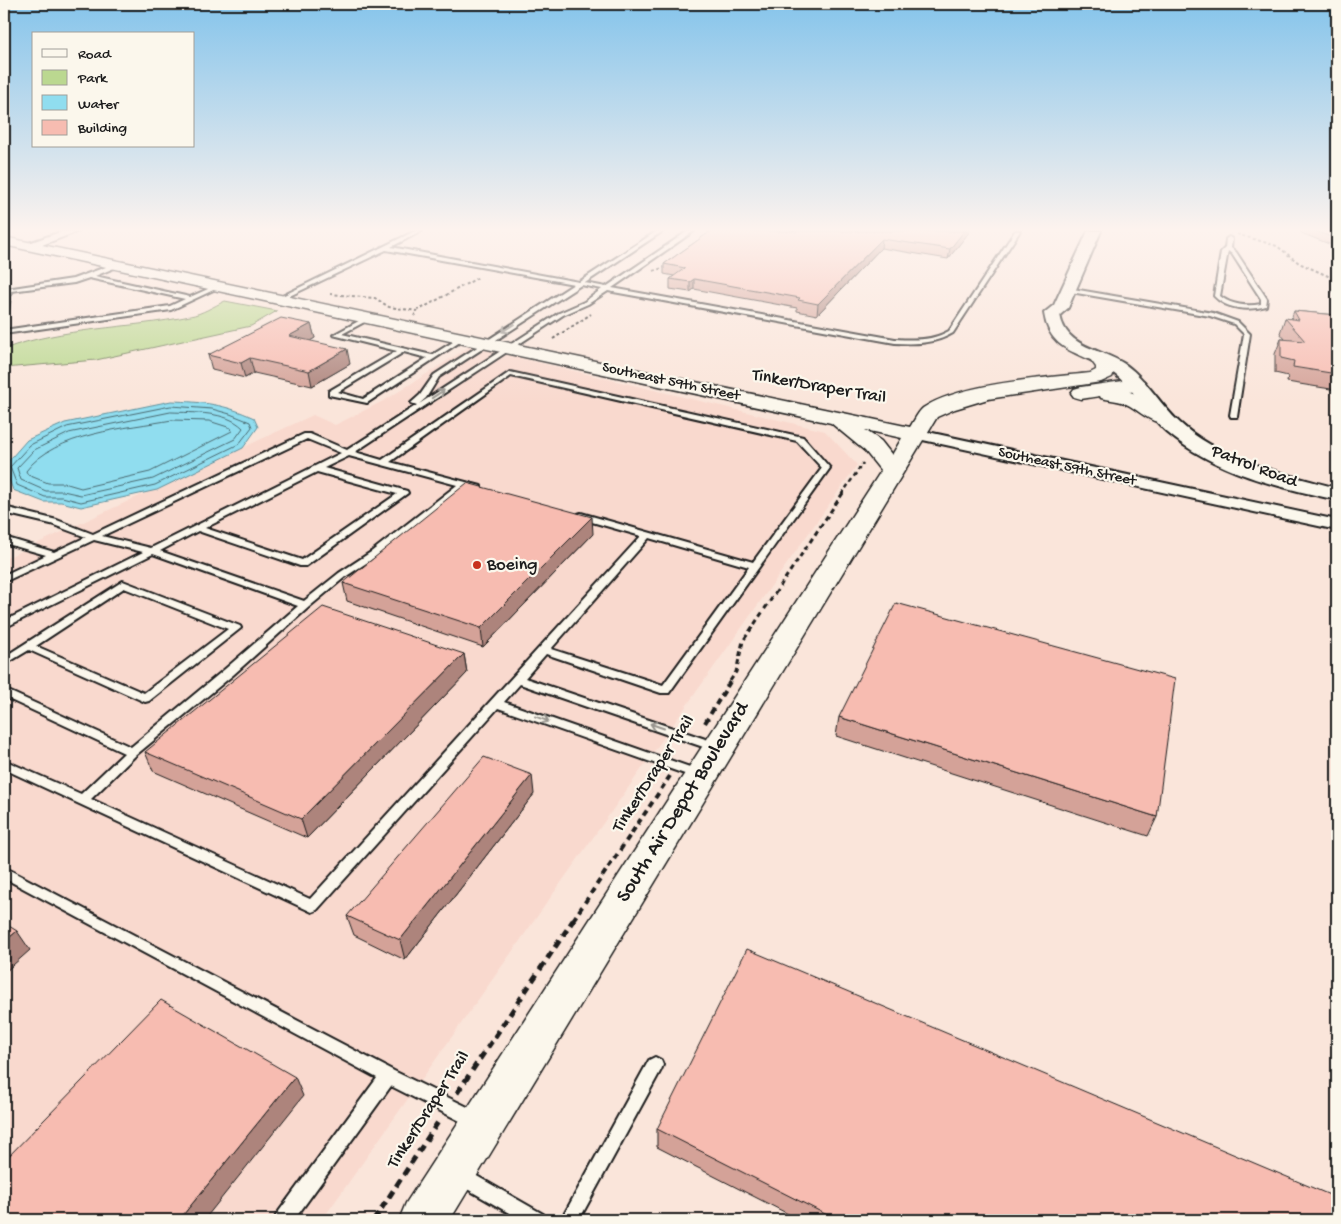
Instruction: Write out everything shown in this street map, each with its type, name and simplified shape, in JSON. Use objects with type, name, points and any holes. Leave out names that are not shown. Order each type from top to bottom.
[{"type":"main road","name":"Southeast 59th Street","points":[[229,288],[914,434]]},
{"type":"main road","points":[[1090,385],[1105,373],[1106,367],[1092,350]]},
{"type":"main road","name":"South Air Depot Boulevard","points":[[423,1220],[483,1124],[698,757],[892,470],[928,413],[945,404],[957,401],[1006,402],[1090,385],[1136,380]]},
{"type":"main road","points":[[1090,385],[1173,413]]},
{"type":"main road","points":[[835,417],[873,446],[892,470]]},
{"type":"street","points":[[1067,290],[1060,308],[1052,313],[1052,325],[1058,337],[1092,350],[1118,356],[1141,368],[1155,378],[1173,413]]},
{"type":"street","points":[[1092,350],[1136,380]]},
{"type":"street","name":"Patrol Road","points":[[1136,380],[1173,413],[1227,449],[1265,465],[1337,483]]},
{"type":"street","name":"Patrol Road","points":[[1173,413],[1176,431],[1197,445],[1243,467],[1292,483],[1337,494]]},
{"type":"street","name":"Southeast 59th Street","points":[[914,434],[1337,525]]},
{"type":"lane","points":[[4,317],[8,290],[22,288]]},
{"type":"lane","points":[[143,288],[191,299]]},
{"type":"lane","points":[[4,332],[170,308],[214,288]]},
{"type":"lane","points":[[278,299],[301,288]]},
{"type":"lane","points":[[397,420],[423,396],[436,376],[573,288]]},
{"type":"lane","points":[[4,625],[348,453],[561,314],[586,303],[607,288]]},
{"type":"lane","points":[[608,288],[895,341],[935,339],[951,332],[980,288]]},
{"type":"lane","points":[[1218,288],[1217,296],[1222,301],[1258,307],[1264,305],[1264,299],[1257,288]]},
{"type":"lane","points":[[1067,290],[1211,314],[1236,323],[1247,334],[1234,415]]},
{"type":"lane","points":[[368,318],[336,335],[433,357]]},
{"type":"lane","points":[[403,350],[332,393],[364,401],[463,338]]},
{"type":"lane","points":[[383,463],[510,374],[800,439],[826,468],[666,690],[544,650]]},
{"type":"lane","points":[[5,578],[308,436],[348,453],[491,492]]},
{"type":"lane","points":[[197,528],[303,564],[404,493],[317,469]]},
{"type":"lane","points":[[82,800],[132,752],[222,678],[305,605],[342,575],[374,554],[462,484]]},
{"type":"lane","points":[[4,510],[54,522],[94,537],[152,551],[305,605]]},
{"type":"lane","points":[[573,514],[756,566]]},
{"type":"lane","points":[[4,764],[312,906],[648,534]]},
{"type":"lane","points":[[4,540],[55,555]]},
{"type":"lane","points":[[4,662],[28,646],[123,584],[236,628],[145,698],[28,646]]},
{"type":"lane","points":[[518,679],[698,757]]},
{"type":"lane","points":[[4,693],[132,752]]},
{"type":"lane","points":[[496,702],[698,757]]},
{"type":"lane","points":[[4,872],[388,1076],[483,1124]]},
{"type":"lane","points":[[570,1220],[655,1065]]},
{"type":"lane","points":[[283,1220],[388,1076]]},
{"type":"lane","points":[[453,1172],[537,1220]]},
{"type":"path","points":[[407,316],[416,318],[414,314],[418,311],[458,288]]},
{"type":"path","points":[[329,290],[325,294],[375,298],[386,306],[418,311]]},
{"type":"path","points":[[546,344],[594,312]]},
{"type":"path","points":[[530,334],[552,339]]},
{"type":"path","name":"Tinker/Draper Trail","points":[[374,1220],[449,1106],[698,757],[736,672],[743,641],[863,463],[856,446],[847,440],[860,436]]},
{"type":"shaded area","points":[[470,346],[825,431],[857,465],[322,1220],[4,1220],[4,559],[313,415],[335,425],[387,399]]},
{"type":"green space","points":[[225,301],[277,311],[251,326],[96,360],[4,368],[4,349],[26,342],[72,332],[143,324],[190,316]]},
{"type":"water","points":[[171,401],[204,403],[223,407],[254,418],[258,427],[243,448],[157,490],[81,507],[61,502],[44,502],[13,490],[4,466],[27,440],[65,423]]},
{"type":"building","points":[[745,288],[834,288],[818,304],[798,300],[800,298]]},
{"type":"building","points":[[1294,311],[1337,315],[1337,374],[1293,367],[1294,361],[1281,358],[1281,339],[1305,341],[1285,318],[1299,320]]},
{"type":"building","points":[[281,318],[311,324],[289,336],[347,349],[309,371],[250,358],[241,363],[208,355]]},
{"type":"building","points":[[467,483],[592,517],[481,628],[343,583]]},
{"type":"building","points":[[896,603],[1175,679],[1157,817],[839,717]]},
{"type":"building","points":[[323,607],[464,654],[301,819],[145,752]]},
{"type":"building","points":[[484,757],[532,775],[400,940],[347,916]]},
{"type":"building","points":[[4,923],[17,931],[4,942]]},
{"type":"building","points":[[747,949],[1337,1198],[1337,1220],[837,1220],[657,1129]]},
{"type":"building","points":[[161,1000],[295,1077],[179,1220],[4,1220],[4,1161]]},
{"type":"place","name":"Boeing","points":[[477,565]]}]
